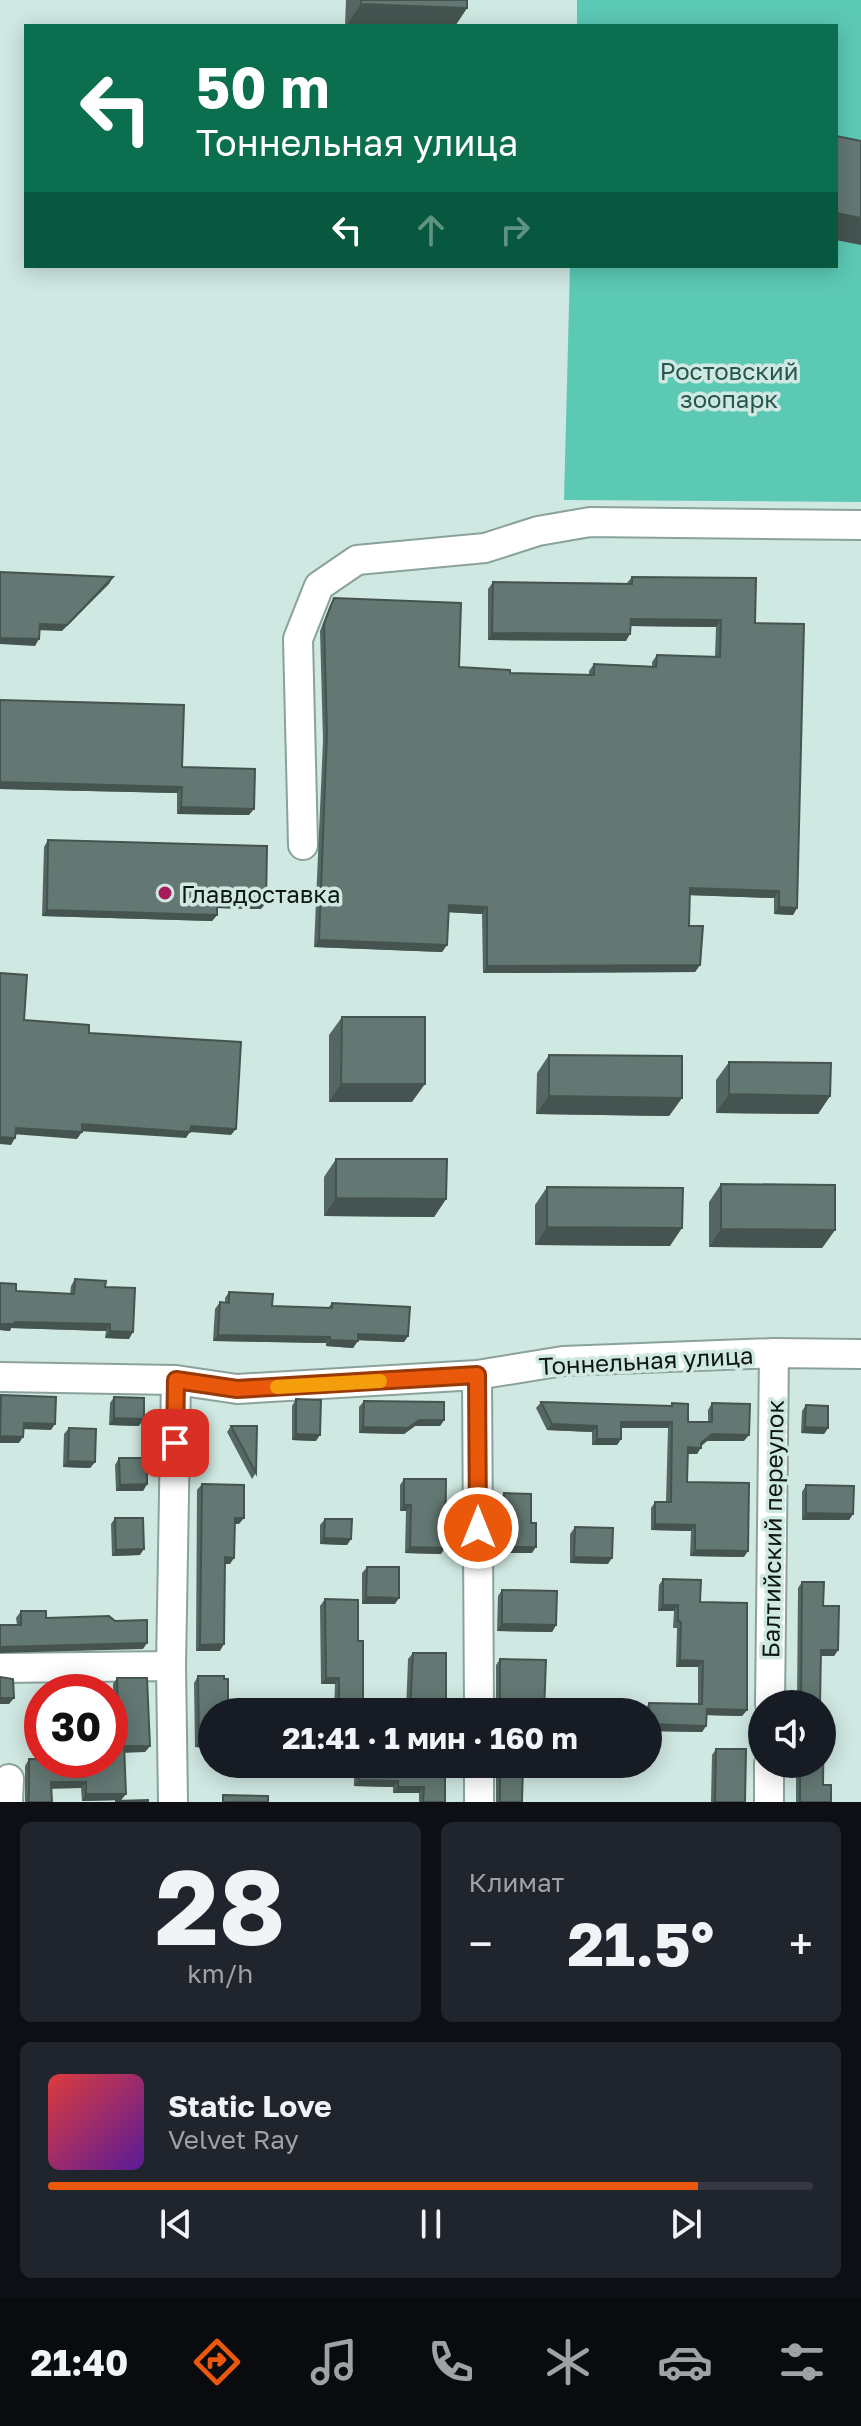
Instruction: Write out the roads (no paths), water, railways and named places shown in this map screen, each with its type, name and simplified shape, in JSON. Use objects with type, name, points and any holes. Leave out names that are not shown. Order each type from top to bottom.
[{"type":"street","points":[[303,845],[298,639],[319,586],[357,560],[485,548],[538,531],[590,522],[861,525]]},
{"type":"street","name":"Тоннельная улица","points":[[0,1377],[176,1380],[237,1389],[477,1375],[563,1361],[774,1353],[861,1354]]},
{"type":"street","name":"Балтийский переулок","points":[[770,1690],[774,1353]]},
{"type":"street","points":[[477,1375],[479,1698]]},
{"type":"street","points":[[173,1802],[171,1666],[176,1380]]},
{"type":"street","points":[[0,1668],[171,1666]]},
{"type":"street","points":[[479,1778],[479,1802]]},
{"type":"street","points":[[769,1778],[769,1802]]},
{"type":"place","name":"Главдоставка","points":[[165,893]]},
{"type":"park label","name":"Ростовский зоопарк","points":[[729,384]]}]
